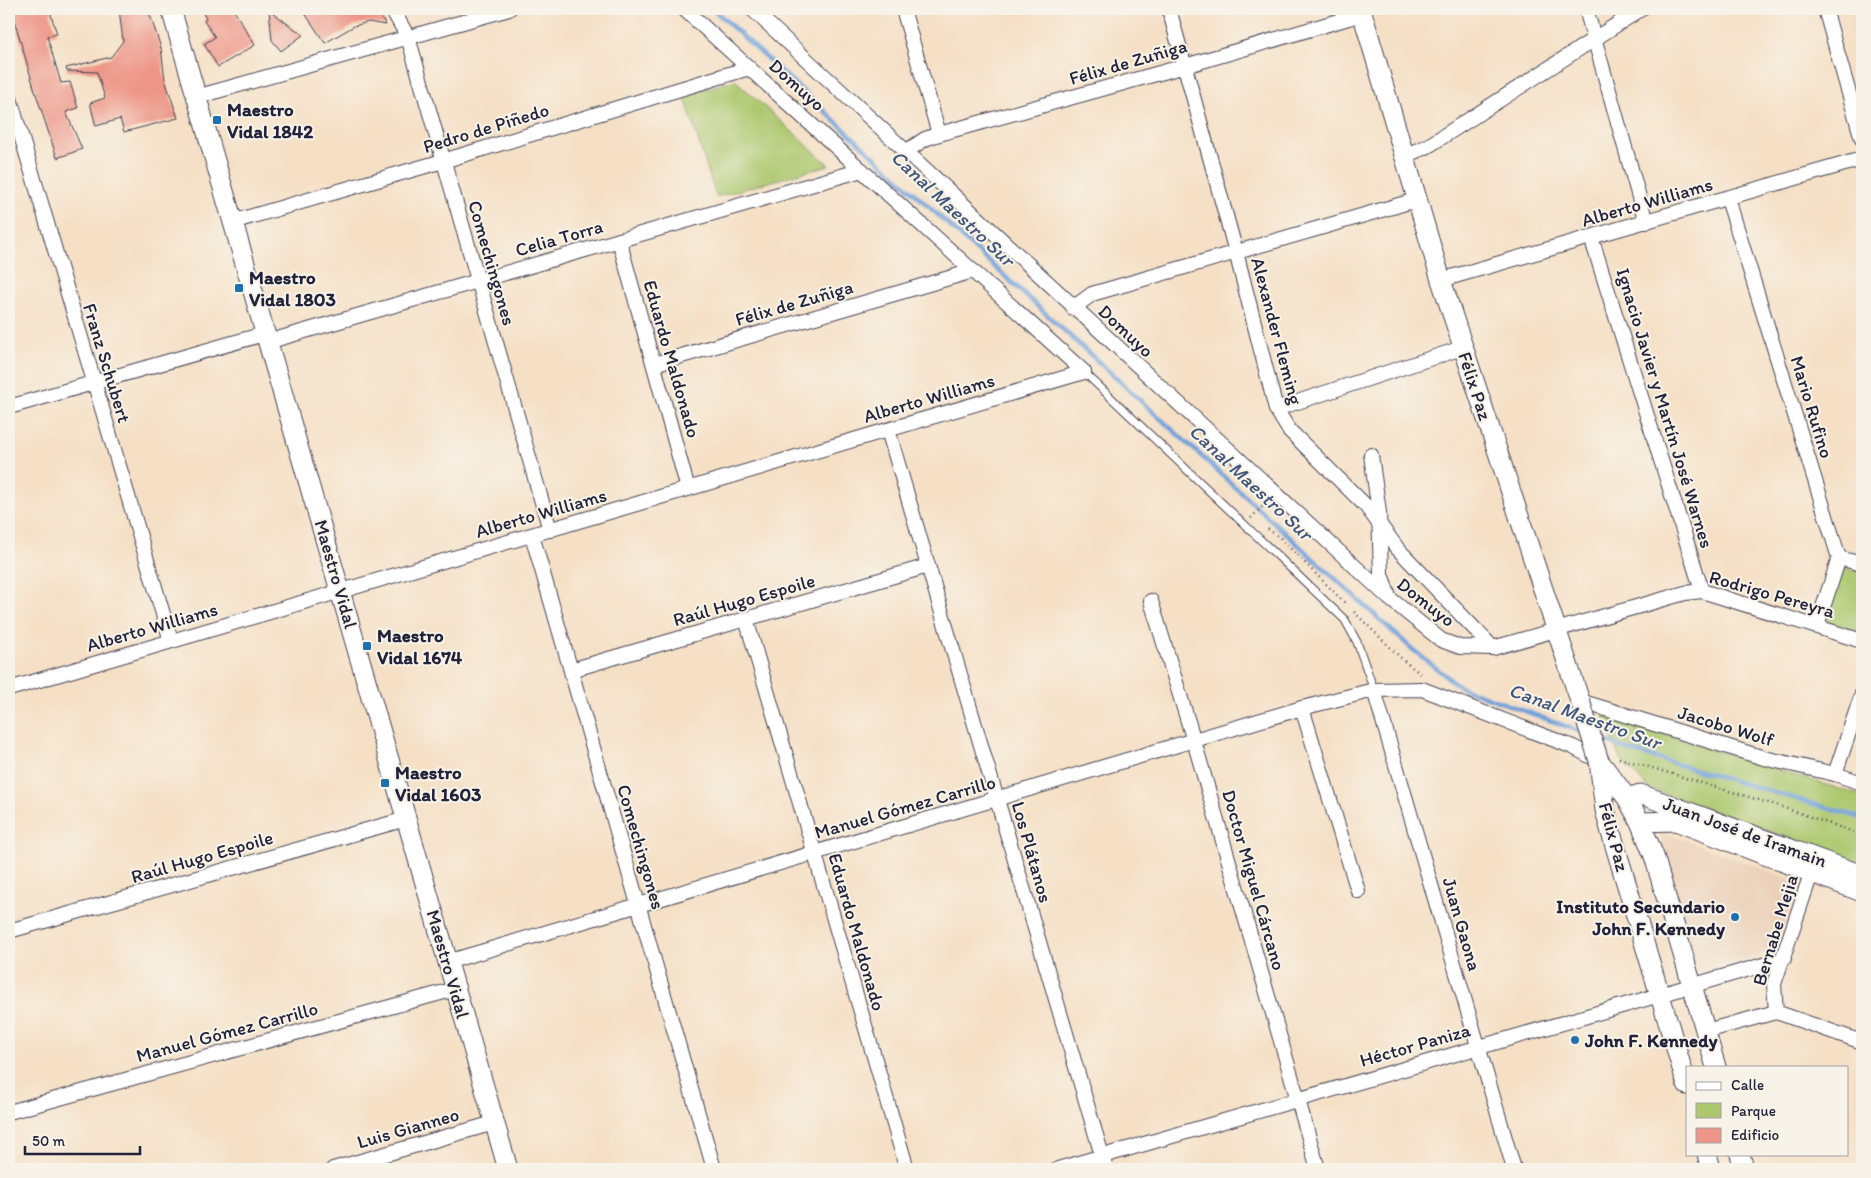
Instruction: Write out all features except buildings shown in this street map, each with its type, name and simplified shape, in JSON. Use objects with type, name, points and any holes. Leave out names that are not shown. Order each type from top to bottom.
[{"type":"main road","name":"Maestro Vidal","points":[[171,9],[265,338],[341,591],[508,1169]]},
{"type":"main road","name":"Félix Paz","points":[[1362,11],[1440,280],[1599,761],[1605,810],[1612,836],[1661,993],[1686,1082]]},
{"type":"main road","name":"Félix Paz","points":[[1599,761],[1626,798],[1640,822],[1654,856],[1716,1066]]},
{"type":"main road","name":"Juan José de Iramain","points":[[1626,798],[1640,794],[1648,797],[1813,867],[1862,892]]},
{"type":"main road","name":"Juan José de Iramain","points":[[1640,822],[1676,821],[1813,867],[1862,875]]},
{"type":"main road","points":[[1708,1156],[1711,1169]]},
{"type":"main road","points":[[1741,1156],[1744,1169]]},
{"type":"street","name":"Comechingones","points":[[392,9],[408,37],[550,530]]},
{"type":"street","points":[[196,97],[509,9]]},
{"type":"street","name":"Domuyo","points":[[684,9],[1084,372]]},
{"type":"street","name":"Domuyo","points":[[752,9],[1073,308],[1389,598],[1441,640],[1460,647],[1493,648]]},
{"type":"street","points":[[903,9],[940,134]]},
{"type":"street","name":"Alexander Fleming","points":[[1169,9],[1236,252],[1276,409],[1288,430],[1366,506],[1397,548],[1493,648]]},
{"type":"street","points":[[1586,9],[1646,222]]},
{"type":"street","points":[[1404,156],[1428,146],[1641,9]]},
{"type":"street","points":[[1825,9],[1862,140]]},
{"type":"street","name":"Félix de Zuñiga","points":[[905,152],[925,139],[940,134],[1185,66],[1362,11]]},
{"type":"street","name":"Pedro de Piñedo","points":[[232,222],[443,161],[749,68]]},
{"type":"street","name":"Franz Schubert","points":[[9,95],[171,641]]},
{"type":"street","name":"Alberto Williams","points":[[1440,280],[1728,199],[1862,159]]},
{"type":"street","name":"Celia Torra","points":[[9,407],[94,382],[478,280],[862,170]]},
{"type":"street","name":"Mario Rufino","points":[[1728,199],[1839,558]]},
{"type":"street","points":[[1073,308],[1092,294],[1416,200]]},
{"type":"street","name":"Ignacio Javier y Martín José Warnes","points":[[1591,237],[1702,591]]},
{"type":"street","name":"Eduardo Maldonado","points":[[619,240],[688,488]]},
{"type":"street","name":"Félix de Zuñiga","points":[[654,364],[972,271]]},
{"type":"street","points":[[1276,409],[1462,348]]},
{"type":"street","name":"Alberto Williams","points":[[9,689],[1084,372]]},
{"type":"street","name":"Los Plátanos","points":[[888,430],[1104,1163]]},
{"type":"street","points":[[1371,455],[1380,524],[1381,574],[1389,598]]},
{"type":"street","name":"Comechingones","points":[[532,535],[714,1169]]},
{"type":"street","points":[[1817,626],[1839,558],[1862,564]]},
{"type":"street","name":"Raúl Hugo Espoile","points":[[571,670],[928,566]]},
{"type":"street","name":"Rodrigo Pereyra","points":[[1493,648],[1685,593],[1702,591],[1862,641]]},
{"type":"street","name":"Doctor Miguel Cárcano","points":[[1151,602],[1194,740],[1318,1169]]},
{"type":"street","name":"Eduardo Maldonado","points":[[746,619],[907,1169]]},
{"type":"street","name":"Manuel Gómez Carrillo","points":[[447,962],[1302,708],[1374,690],[1422,689],[1573,748],[1599,761]]},
{"type":"street","name":"Juan Gaona","points":[[1374,690],[1514,1169]]},
{"type":"street","points":[[1834,774],[1862,694]]},
{"type":"street","name":"Jacobo Wolf","points":[[1580,701],[1764,758],[1834,774],[1862,783]]},
{"type":"street","points":[[1302,708],[1358,891]]},
{"type":"street","name":"Raúl Hugo Espoile","points":[[9,931],[406,819]]},
{"type":"street","name":"Bernabe Mejia","points":[[1776,1012],[1774,984],[1784,959],[1813,867]]},
{"type":"street","name":"Héctor Paniza","points":[[1058,1169],[1104,1163],[1299,1099],[1784,959]]},
{"type":"street","name":"Manuel Gómez Carrillo","points":[[9,1112],[455,989]]},
{"type":"street","points":[[1706,1031],[1776,1012],[1862,1042]]},
{"type":"street","name":"Luis Gianneo","points":[[333,1169],[494,1123]]},
{"type":"lane","points":[[1084,372],[1345,620],[1357,642],[1374,690]]},
{"type":"path","points":[[1254,515],[1265,504]]},
{"type":"shaded area","name":"Instituto Secundario John F. Kennedy","points":[[1659,831],[1799,882],[1774,951],[1698,972]]},
{"type":"green space","points":[[735,80],[829,165],[716,197],[684,95]]},
{"type":"green space","points":[[1842,567],[1862,573],[1862,633],[1825,621]]},
{"type":"green space","points":[[1604,715],[1862,796],[1862,864],[1648,788],[1621,760]]},
{"type":"waterway","name":"Canal Maestro Sur","points":[[713,9],[1412,649],[1460,687],[1584,733]]},
{"type":"waterway","name":"Canal Maestro Sur","points":[[1598,738],[1628,750],[1862,818]]},
{"type":"place","name":"Maestro Vidal 1842","points":[[217,120]]},
{"type":"place","name":"Maestro Vidal 1803","points":[[239,288]]},
{"type":"place","name":"Maestro Vidal 1674","points":[[367,646]]},
{"type":"place","name":"Maestro Vidal 1603","points":[[385,783]]},
{"type":"place","name":"Instituto Secundario John F. Kennedy","points":[[1735,917]]},
{"type":"place","name":"John F. Kennedy","points":[[1575,1040]]}]
